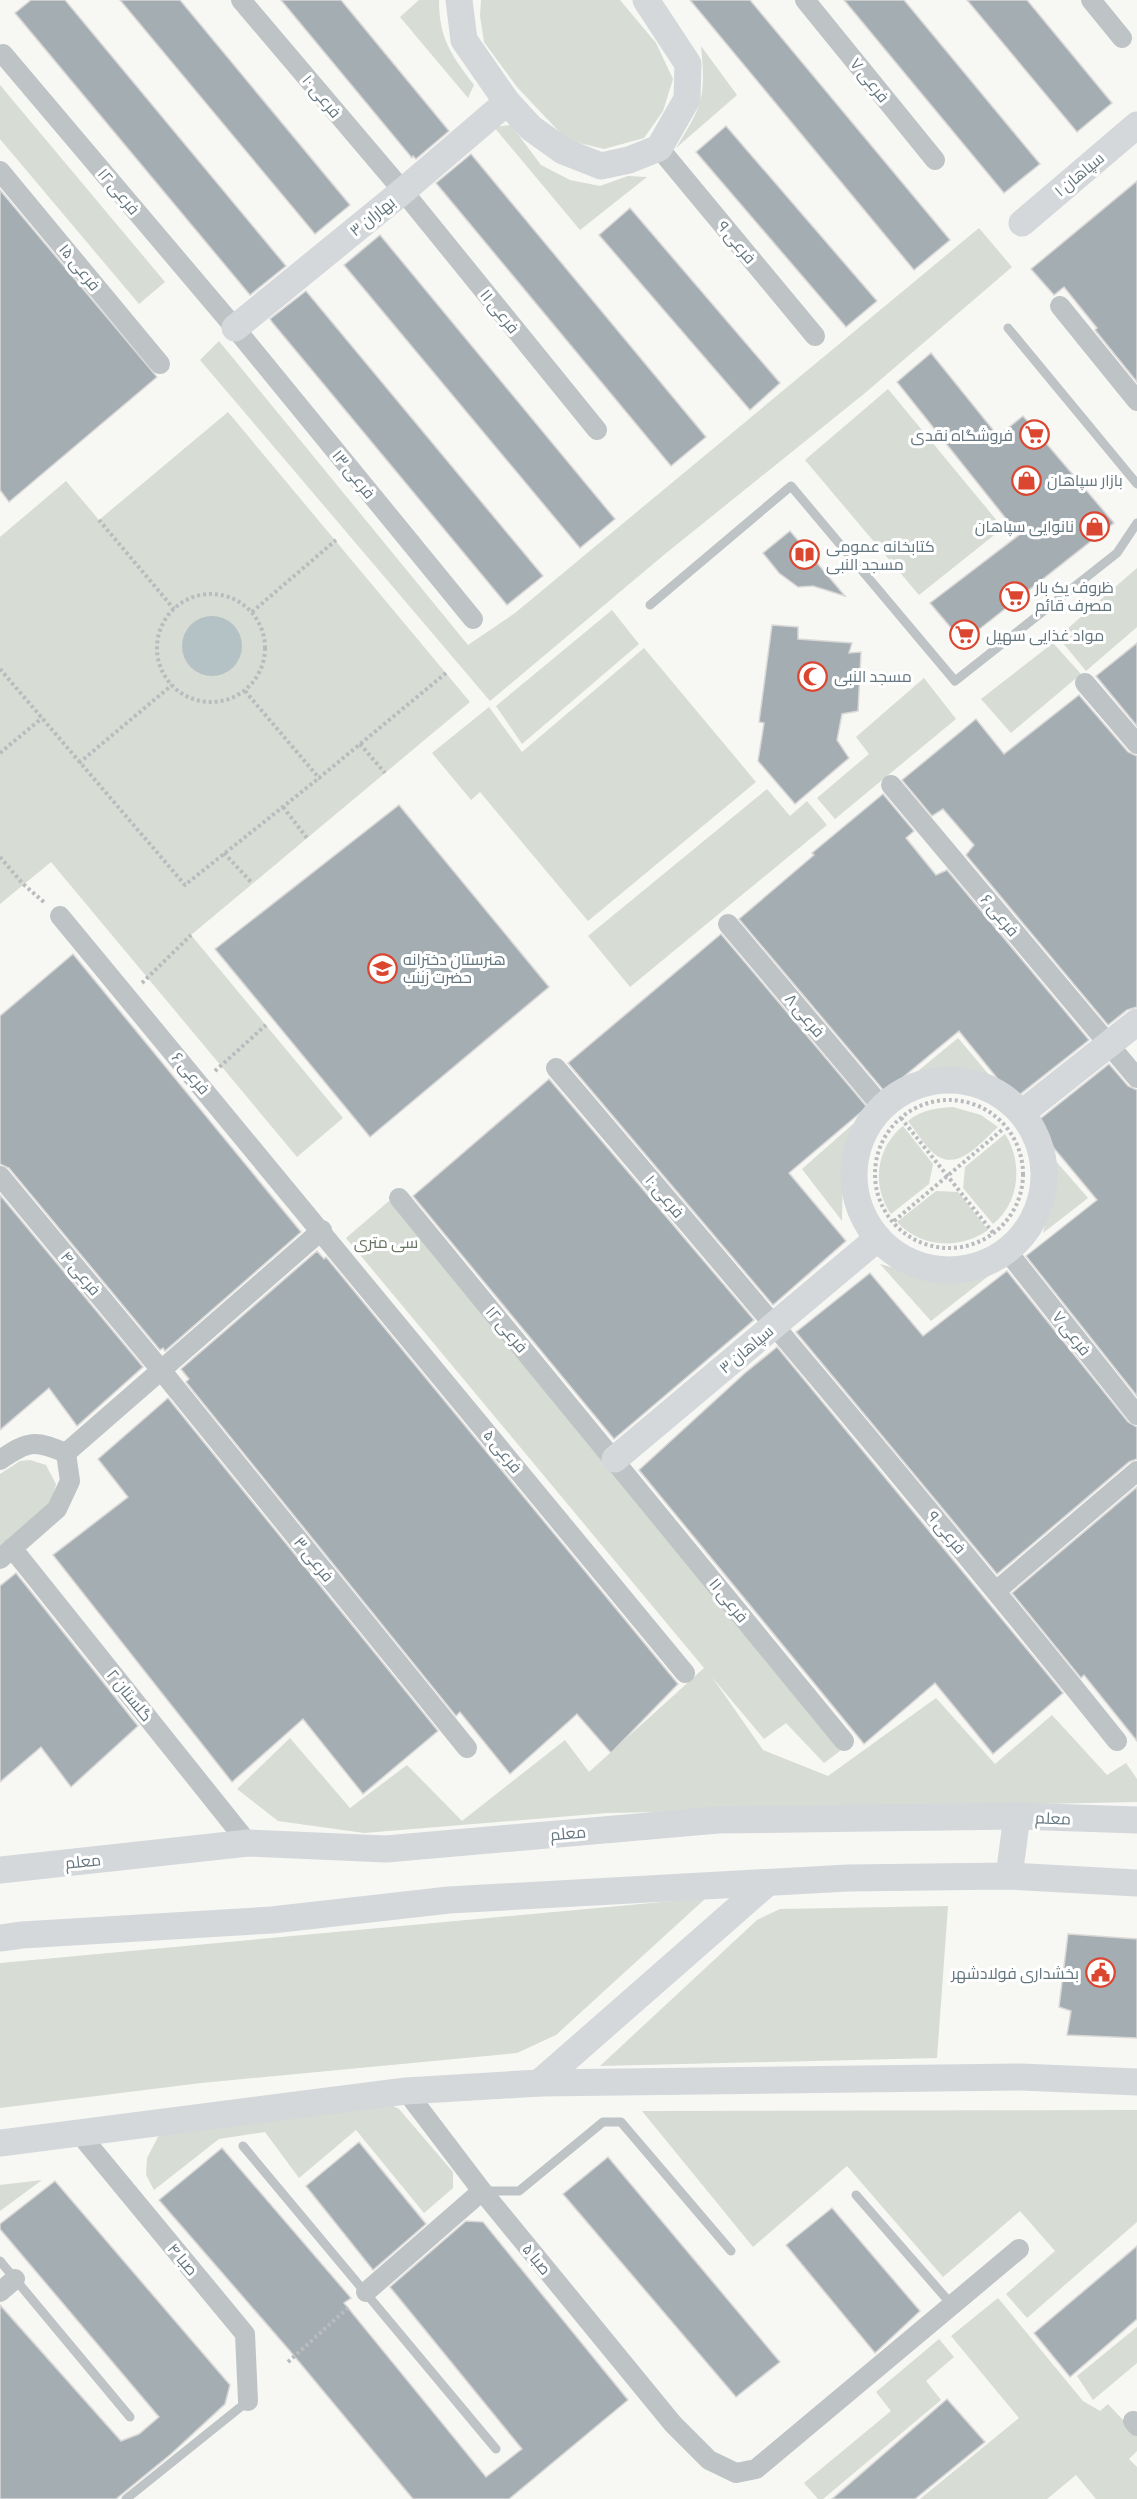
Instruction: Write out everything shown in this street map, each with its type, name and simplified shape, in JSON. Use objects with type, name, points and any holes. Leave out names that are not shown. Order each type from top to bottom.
[{"type":"street","name":"فرعی ۱۰","points":[[240,0],[403,192]]},
{"type":"street","points":[[459,0],[464,40],[507,102],[531,128],[563,151],[601,166],[628,160],[659,148],[687,99],[688,64],[646,0]]},
{"type":"street","name":"فرعی ۷","points":[[805,0],[934,160]]},
{"type":"street","points":[[1091,0],[1122,38]]},
{"type":"street","name":"فرعی ۱۲","points":[[3,54],[236,328]]},
{"type":"street","name":"بهاران ۳","points":[[236,328],[403,192],[507,102]]},
{"type":"street","name":"سپاهان ۱","points":[[1022,223],[1137,125]]},
{"type":"street","name":"فرعی ۹","points":[[659,148],[815,336]]},
{"type":"street","name":"فرعی ۱۵","points":[[0,171],[159,364]]},
{"type":"street","name":"فرعی ۱۱","points":[[403,192],[597,430]]},
{"type":"street","points":[[1060,306],[1137,401]]},
{"type":"street","name":"فرعی ۱۳","points":[[236,328],[473,619]]},
{"type":"street","points":[[1086,683],[1137,744]]},
{"type":"street","name":"فرعی ۶","points":[[891,785],[1110,1045]]},
{"type":"street","name":"فرعی ۶","points":[[60,916],[321,1230]]},
{"type":"street","name":"فرعی ۸","points":[[728,924],[892,1112]]},
{"type":"street","points":[[1013,1120],[1137,1022]]},
{"type":"street","points":[[1110,1045],[1137,1078]]},
{"type":"street","name":"فرعی ۱۰","points":[[556,1068],[775,1325]]},
{"type":"street","points":[[938,1080],[969,1082],[998,1093],[1013,1120],[1038,1140],[1045,1170],[1041,1201],[1028,1228],[1000,1242],[982,1265],[954,1270],[926,1268],[900,1257],[885,1230],[862,1214],[854,1186],[855,1157],[865,1130],[892,1112],[908,1089],[938,1080]]},
{"type":"street","name":"فرعی ۴","points":[[0,1176],[161,1370]]},
{"type":"street","name":"فرعی ۱۲","points":[[399,1198],[615,1459]]},
{"type":"street","points":[[0,1460],[15,1449],[40,1442],[66,1453],[321,1230]]},
{"type":"street","name":"فرعی ۵","points":[[321,1230],[685,1672]]},
{"type":"street","name":"سپاهان ۳","points":[[615,1459],[885,1230]]},
{"type":"street","name":"فرعی ۷","points":[[1000,1242],[1137,1414]]},
{"type":"street","name":"فرعی ۹","points":[[775,1325],[1118,1741]]},
{"type":"street","name":"فرعی ۳","points":[[161,1370],[467,1748]]},
{"type":"street","name":"گلستان ۲","points":[[66,1453],[70,1481],[57,1509],[6,1553],[248,1843]]},
{"type":"street","name":"فرعی ۱۱","points":[[615,1459],[844,1741]]},
{"type":"street","points":[[996,1591],[1137,1472]]},
{"type":"street","points":[[1009,1876],[1017,1816]]},
{"type":"street","name":"معلم","points":[[0,1870],[248,1843],[386,1849],[718,1820],[1017,1816],[1137,1820]]},
{"type":"street","points":[[0,1938],[272,1920],[449,1900],[848,1878],[1009,1876],[1137,1883]]},
{"type":"street","points":[[540,2083],[766,1884]]},
{"type":"street","points":[[0,2143],[406,2091],[540,2083],[1021,2077],[1137,2082]]},
{"type":"street","name":"صبا ۵","points":[[406,2091],[482,2191],[673,2424],[708,2460],[736,2473],[756,2469],[1019,2249]]},
{"type":"street","name":"صبا ۴","points":[[78,2132],[245,2334],[248,2401]]},
{"type":"street","points":[[366,2292],[482,2191]]},
{"type":"lane","points":[[1008,328],[1137,484]]},
{"type":"lane","points":[[650,605],[791,486],[955,681],[1118,553],[1137,523]]},
{"type":"lane","points":[[482,2191],[519,2191],[603,2122],[621,2122],[731,2252]]},
{"type":"lane","points":[[243,2146],[496,2449]]},
{"type":"lane","points":[[856,2195],[952,2306]]},
{"type":"lane","points":[[0,2261],[8,2286],[130,2417]]},
{"type":"lane","points":[[126,2499],[248,2401]]},
{"type":"path","points":[[99,520],[174,609]]},
{"type":"path","points":[[252,612],[336,540]]},
{"type":"path","points":[[204,594],[222,595],[238,601],[252,612],[261,627],[266,644],[264,661],[257,678],[246,690],[231,699],[216,702],[199,701],[184,695],[172,685],[162,671],[157,646],[163,622],[174,609],[188,598],[204,594]]},
{"type":"path","points":[[0,669],[185,885],[446,673]]},
{"type":"path","points":[[79,763],[172,685]]},
{"type":"path","points":[[246,690],[319,778]]},
{"type":"path","points":[[0,753],[42,718]]},
{"type":"path","points":[[360,744],[385,773]]},
{"type":"path","points":[[283,807],[307,838]]},
{"type":"path","points":[[224,853],[252,883]]},
{"type":"path","points":[[0,857],[24,884],[60,916]]},
{"type":"path","points":[[127,997],[190,935]]},
{"type":"path","points":[[200,1084],[266,1025]]},
{"type":"path","points":[[892,1112],[935,1101],[951,1100],[967,1103],[1013,1120]]},
{"type":"path","points":[[892,1112],[1000,1242]]},
{"type":"path","points":[[885,1230],[875,1169],[892,1112]]},
{"type":"path","points":[[885,1230],[1013,1120]]},
{"type":"path","points":[[1000,1242],[1006,1220],[1014,1209],[1022,1183],[1020,1156],[1013,1120]]},
{"type":"path","points":[[885,1230],[934,1246],[961,1247],[974,1243],[1000,1242]]},
{"type":"path","points":[[288,2362],[366,2292]]},
{"type":"green space","points":[[419,0],[439,0],[441,26],[448,46],[474,85],[468,98],[400,17]]},
{"type":"green space","points":[[481,0],[620,0],[656,43],[673,79],[663,111],[644,138],[604,149],[567,140],[517,87],[484,42],[480,16]]},
{"type":"green space","points":[[701,46],[737,95],[676,148],[701,100],[703,77]]},
{"type":"green space","points":[[0,85],[165,282],[139,304],[0,139]]},
{"type":"green space","points":[[511,125],[541,165],[570,180],[600,186],[628,176],[647,177],[580,230],[494,127]]},
{"type":"green space","points":[[979,228],[1012,267],[865,393],[665,554],[490,701],[200,360],[219,341],[468,645],[515,613]]},
{"type":"green space","points":[[888,389],[1003,528],[919,595],[805,460]]},
{"type":"green space","points":[[228,412],[470,702],[191,935],[343,1118],[297,1157],[51,862],[0,904],[0,537],[66,481],[99,520]]},
{"type":"green space","points":[[1137,568],[1137,627],[1086,671],[1058,637]]},
{"type":"green space","points":[[612,610],[639,644],[522,744],[496,706]]},
{"type":"green space","points":[[1053,643],[1081,674],[1011,733],[981,699]]},
{"type":"green space","points":[[644,648],[756,782],[588,921],[480,792],[471,800],[432,753],[489,707],[522,752]]},
{"type":"green space","points":[[924,678],[956,719],[835,819],[817,798],[869,754],[856,737]]},
{"type":"green space","points":[[767,789],[790,816],[807,801],[827,825],[630,987],[588,936]]},
{"type":"green space","points":[[958,1038],[995,1082],[973,1077],[951,1076],[907,1080]]},
{"type":"green space","points":[[953,1107],[981,1115],[998,1127],[971,1151],[955,1159],[947,1160],[931,1151],[908,1121],[929,1110]]},
{"type":"green space","points":[[853,1124],[843,1166],[842,1221],[802,1169]]},
{"type":"green space","points":[[903,1126],[933,1164],[929,1184],[891,1214],[881,1192],[879,1168],[887,1145]]},
{"type":"green space","points":[[1005,1134],[1015,1157],[1016,1182],[1009,1205],[993,1224],[963,1188],[965,1167]]},
{"type":"green space","points":[[1054,1159],[1088,1198],[1043,1233],[1051,1199]]},
{"type":"green space","points":[[936,1191],[958,1192],[988,1230],[965,1241],[941,1243],[917,1237],[897,1222]]},
{"type":"green space","name":"سی متری","points":[[389,1201],[840,1751],[824,1763],[786,1723],[764,1739],[712,1677],[763,1750],[828,1776],[936,1698],[995,1764],[1052,1715],[1107,1775],[1126,1763],[1137,1779],[1137,1802],[607,1813],[364,1833],[278,1821],[237,1789],[290,1738],[350,1808],[407,1765],[462,1821],[565,1740],[589,1772],[704,1668],[346,1238]]},
{"type":"green space","points":[[880,1264],[935,1275],[991,1274],[931,1321]]},
{"type":"green space","points":[[30,1460],[46,1465],[56,1484],[51,1505],[0,1549],[0,1474],[20,1461]]},
{"type":"green space","points":[[706,1898],[556,2035],[517,2053],[201,2083],[0,2108],[0,1963]]},
{"type":"green space","points":[[948,1906],[937,2058],[600,2066],[757,1920],[780,1909]]},
{"type":"green space","points":[[389,2104],[399,2109],[453,2172],[453,2188],[424,2213],[356,2130],[299,2178],[265,2132],[219,2139],[154,2190],[146,2175],[147,2158],[158,2137],[181,2123]]},
{"type":"green space","points":[[1137,2110],[1137,2222],[1027,2318],[1006,2294],[1055,2251],[1020,2211],[943,2277],[847,2166],[753,2247],[642,2111]]},
{"type":"green space","points":[[42,2180],[0,2211],[0,2185]]},
{"type":"green space","points":[[998,2298],[1083,2401],[1100,2411],[1108,2404],[1137,2435],[1137,2451],[1129,2459],[1137,2467],[1137,2499],[1096,2499],[1076,2475],[1047,2499],[920,2499],[1019,2418],[951,2336]]},
{"type":"green space","points":[[1137,2327],[1137,2363],[1093,2400],[1077,2376]]},
{"type":"green space","points":[[939,2339],[954,2357],[926,2381],[941,2400],[823,2499],[818,2499],[804,2483],[891,2411],[876,2392]]},
{"type":"shaded area","points":[[206,616],[218,616],[229,621],[237,629],[242,646],[240,658],[229,671],[218,676],[206,676],[195,671],[187,663],[182,652],[182,640],[187,629],[195,621]]},
{"type":"building","points":[[31,0],[65,0],[286,266],[250,295],[15,13]]},
{"type":"building","points":[[120,0],[180,0],[350,205],[315,234]]},
{"type":"building","points":[[281,0],[341,0],[449,131],[416,159],[413,156],[412,158]]},
{"type":"building","points":[[690,0],[750,0],[950,240],[914,270]]},
{"type":"building","points":[[844,0],[904,0],[1040,164],[1004,193]]},
{"type":"building","points":[[967,0],[1027,0],[1112,103],[1077,132]]},
{"type":"building","points":[[726,126],[877,301],[846,327],[696,152]]},
{"type":"building","points":[[471,154],[706,437],[671,466],[436,183]]},
{"type":"building","points":[[1137,181],[1137,382],[1064,287],[1054,295],[1031,269]]},
{"type":"building","points":[[0,190],[157,377],[9,502],[0,490]]},
{"type":"building","points":[[630,208],[780,383],[750,410],[599,235]]},
{"type":"building","points":[[380,235],[615,519],[580,548],[344,265]]},
{"type":"building","points":[[306,291],[543,576],[507,605],[270,319]]},
{"type":"building","name":"بازار سپاهان","points":[[931,353],[998,436],[1023,416],[1114,523],[963,642],[930,603],[1019,535],[897,382]]},
{"type":"building","points":[[790,531],[845,596],[813,586],[798,587],[779,573],[763,553]]},
{"type":"building","name":"مسجد النبی","points":[[772,625],[798,627],[798,639],[852,643],[849,653],[861,652],[858,711],[842,714],[837,740],[849,758],[795,804],[758,761],[764,723],[759,722]]},
{"type":"building","points":[[1137,643],[1137,726],[1096,676]]},
{"type":"building","points":[[1079,695],[1128,752],[1137,756],[1137,1007],[1127,1010],[1108,1025],[966,855],[974,845],[943,809],[932,816],[902,780],[976,719],[1004,754]]},
{"type":"building","points":[[883,794],[914,831],[906,838],[936,875],[947,870],[1089,1040],[1014,1099],[959,1031],[885,1092],[739,919],[814,855],[812,853]]},
{"type":"building","name":"هنرستان دخترانه حضرت زینب","points":[[399,805],[549,987],[370,1137],[215,949]]},
{"type":"building","points":[[721,934],[867,1107],[789,1173],[846,1241],[773,1305],[568,1063]]},
{"type":"building","points":[[73,954],[301,1232],[165,1351],[163,1348],[160,1350],[9,1168],[0,1164],[0,1016]]},
{"type":"building","points":[[1109,1064],[1128,1086],[1137,1090],[1137,1396],[1026,1256],[1097,1200],[1043,1135],[1040,1119]]},
{"type":"building","points":[[549,1079],[754,1320],[614,1439],[413,1196]]},
{"type":"building","points":[[0,1195],[143,1367],[77,1426],[49,1388],[0,1430]]},
{"type":"building","points":[[317,1251],[324,1259],[326,1257],[678,1684],[611,1753],[577,1714],[510,1774],[460,1712],[456,1716],[186,1382],[189,1379],[181,1369]]},
{"type":"building","points":[[1007,1271],[1128,1422],[1137,1427],[1137,1459],[1129,1462],[997,1574],[796,1332],[870,1273],[923,1336]]},
{"type":"building","points":[[777,1347],[1063,1693],[993,1754],[935,1683],[864,1744],[639,1470],[745,1373]]},
{"type":"building","points":[[168,1398],[438,1731],[363,1794],[303,1719],[232,1782],[53,1555],[128,1497],[98,1459]]},
{"type":"building","points":[[1137,1487],[1137,1741],[1084,1675],[1081,1678],[1012,1593]]},
{"type":"building","points":[[16,1573],[138,1726],[71,1787],[41,1747],[0,1782],[0,1586]]},
{"type":"building","name":"بخشداری فولادشهر","points":[[1068,1934],[1137,1939],[1137,2038],[1067,2035],[1071,2011],[1059,2007]]},
{"type":"building","points":[[359,2142],[426,2224],[373,2270],[306,2186]]},
{"type":"building","points":[[222,2148],[351,2298],[344,2303],[486,2477],[522,2449],[390,2287],[466,2221],[483,2222],[628,2400],[509,2499],[413,2499],[290,2351],[159,2200]]},
{"type":"building","points":[[608,2157],[780,2362],[736,2397],[563,2194]]},
{"type":"building","points":[[55,2181],[230,2385],[225,2404],[171,2454],[116,2499],[0,2499],[0,2305],[121,2441],[139,2434],[159,2417],[0,2229],[0,2224]]},
{"type":"building","points":[[832,2208],[920,2311],[875,2353],[786,2245]]},
{"type":"building","points":[[1137,2246],[1137,2319],[1070,2377],[1034,2333]]},
{"type":"building","points":[[947,2399],[985,2442],[915,2499],[832,2499]]},
{"type":"place","name":"فروشگاه نقدی","points":[[1034,435]]},
{"type":"place","name":"بازار سپاهان","points":[[1026,480]]},
{"type":"place","name":"نانوایی سپاهان","points":[[1095,526]]},
{"type":"place","name":"کتابخانه عمومی مسجد النبی","points":[[805,555]]},
{"type":"place","name":"ظروف یک بار مصرف قائم","points":[[1014,596]]},
{"type":"place","name":"مواد غذایی سهیل","points":[[965,635]]},
{"type":"place","name":"مسجد النبی","points":[[813,676]]},
{"type":"place","name":"هنرستان دخترانه حضرت زینب","points":[[382,968]]},
{"type":"place","name":"بخشداری فولادشهر","points":[[1100,1973]]}]
